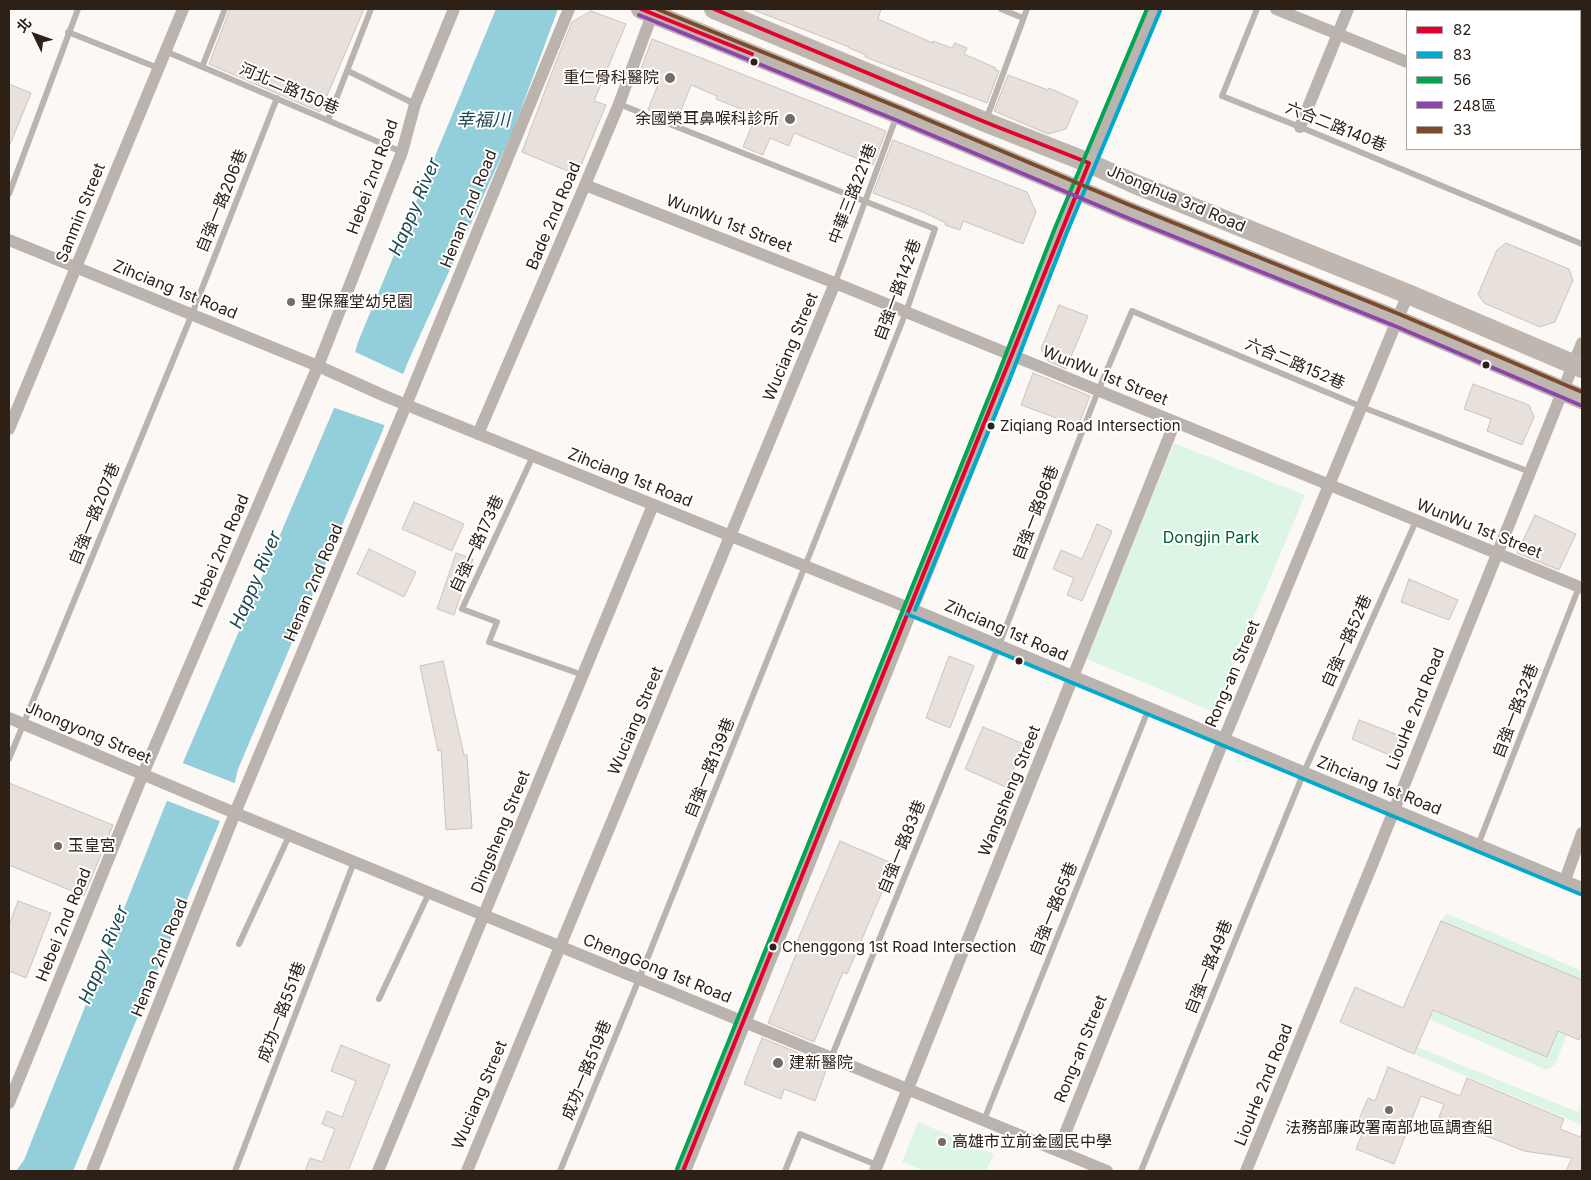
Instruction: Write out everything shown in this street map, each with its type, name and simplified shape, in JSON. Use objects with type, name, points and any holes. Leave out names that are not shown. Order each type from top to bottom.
[{"type":"main road","name":"Jhonghua 3rd Road","points":[[714,9],[985,122],[1089,163],[1138,185],[1408,294],[1578,366]]},
{"type":"main road","name":"Jhonghua 3rd Road","points":[[649,10],[1078,190],[1397,320],[1582,399]]},
{"type":"street","name":"Sanmin Street","points":[[9,429],[182,9]]},
{"type":"street","name":"Hebei 2nd Road","points":[[9,1103],[323,369],[402,152],[415,104],[454,9]]},
{"type":"street","name":"Henan 2nd Road","points":[[92,1171],[229,811],[406,405],[569,9]]},
{"type":"street","points":[[683,1171],[1061,230],[1154,9]]},
{"type":"street","points":[[1276,9],[1406,62]]},
{"type":"street","points":[[1300,126],[1348,9]]},
{"type":"street","name":"Bade 2nd Road","points":[[478,434],[619,104],[649,10]]},
{"type":"street","name":"WunWu 1st Street","points":[[585,186],[835,283],[1580,588]]},
{"type":"street","name":"Zihciang 1st Road","points":[[9,240],[192,314],[386,397],[999,645],[1582,888]]},
{"type":"street","name":"Wuciang Street","points":[[466,1171],[835,283]]},
{"type":"street","name":"Rong-an Street","points":[[1058,1151],[1224,739],[1408,294]]},
{"type":"street","name":"LiouHe 2nd Road","points":[[1246,1171],[1563,392],[1578,366],[1582,343]]},
{"type":"street","name":"Wangsheng Street","points":[[876,1168],[1175,422]]},
{"type":"street","name":"Dingsheng Street","points":[[378,1171],[653,505]]},
{"type":"street","name":"Jhongyong Street","points":[[9,718],[229,811]]},
{"type":"street","name":"ChengGong 1st Road","points":[[229,811],[1107,1171]]},
{"type":"street","points":[[1564,880],[1582,833]]},
{"type":"lane","points":[[9,194],[78,9]]},
{"type":"lane","points":[[202,67],[224,9]]},
{"type":"lane","points":[[328,120],[371,9]]},
{"type":"lane","points":[[1001,9],[1023,18]]},
{"type":"lane","points":[[985,122],[1027,9]]},
{"type":"lane","name":"六合二路140巷","points":[[1257,9],[1222,96],[1300,126],[1582,244]]},
{"type":"lane","points":[[68,32],[158,68]]},
{"type":"lane","name":"河北二路150巷","points":[[165,51],[402,152]]},
{"type":"lane","points":[[348,71],[415,104]]},
{"type":"lane","name":"自強一路206巷","points":[[192,314],[277,98]]},
{"type":"lane","name":"自強一路142巷","points":[[619,104],[936,229],[906,312],[805,566]]},
{"type":"lane","name":"中華三路221巷","points":[[835,283],[898,114]]},
{"type":"lane","name":"六合二路152巷","points":[[1098,391],[1132,310],[1362,407],[1531,472]]},
{"type":"lane","name":"自強一路207巷","points":[[9,759],[192,314]]},
{"type":"lane","name":"自強一路96巷","points":[[999,645],[1098,391]]},
{"type":"lane","name":"自強一路173巷","points":[[533,456],[462,609],[497,622],[489,642],[583,675]]},
{"type":"lane","name":"自強一路52巷","points":[[1304,772],[1416,521]]},
{"type":"lane","name":"自強一路139巷","points":[[639,979],[805,566]]},
{"type":"lane","name":"自強一路32巷","points":[[1478,844],[1580,588]]},
{"type":"lane","name":"自強一路83巷","points":[[830,1058],[999,645]]},
{"type":"lane","name":"自強一路65巷","points":[[984,1120],[1149,708]]},
{"type":"lane","name":"自強一路49巷","points":[[1140,1171],[1304,772]]},
{"type":"lane","points":[[239,944],[289,836]]},
{"type":"lane","name":"成功一路551巷","points":[[235,1171],[354,862]]},
{"type":"lane","points":[[379,999],[429,893]]},
{"type":"lane","name":"成功一路519巷","points":[[560,1171],[639,979]]},
{"type":"lane","points":[[785,1171],[800,1134],[876,1168]]},
{"type":"green space","name":"Dongjin Park","points":[[1174,443],[1305,495],[1214,712],[1085,658]]},
{"type":"green space","points":[[1446,913],[1582,971],[1582,1001],[1579,1010],[1442,921]]},
{"type":"green space","points":[[1433,1010],[1546,1057],[1558,1031],[1567,1035],[1555,1064],[1549,1069],[1544,1069],[1429,1019]]},
{"type":"green space","points":[[1417,1047],[1578,1112],[1582,1099],[1582,1125],[1414,1054]]},
{"type":"green space","name":"高雄市立前金國民中學","points":[[918,1122],[994,1154],[986,1171],[925,1171],[902,1162]]},
{"type":"water","name":"幸福川","points":[[496,9],[558,9],[513,131],[407,364],[382,432],[238,769],[233,790],[73,1171],[16,1171],[24,1160],[170,793],[349,373],[358,342]]},
{"type":"pier","points":[[353,351],[405,375],[387,426],[332,407]]},
{"type":"pier","points":[[180,762],[237,784],[222,822],[165,800]]},
{"type":"building","points":[[230,9],[364,9],[320,112],[209,64]]},
{"type":"building","points":[[751,9],[881,9],[878,19],[933,43],[933,41],[952,48],[955,43],[967,48],[964,54],[999,71],[987,103],[865,57],[866,55],[849,47]]},
{"type":"building","points":[[591,11],[626,24],[594,101],[606,105],[577,175],[522,152],[572,22]]},
{"type":"building","points":[[652,39],[886,131],[873,165],[794,133],[789,146],[770,138],[763,155],[743,147],[756,115],[716,99],[717,96],[691,85],[677,121],[648,110],[659,82],[639,74]]},
{"type":"building","points":[[1008,75],[1048,90],[1049,88],[1078,101],[1066,129],[1048,134],[994,111]]},
{"type":"building","points":[[9,84],[31,93],[9,147]]},
{"type":"building","points":[[893,140],[1027,192],[1036,212],[1023,244],[963,221],[960,230],[945,225],[946,223],[923,212],[873,193]]},
{"type":"building","points":[[1506,243],[1569,269],[1573,280],[1555,322],[1540,327],[1484,303],[1478,294],[1497,250]]},
{"type":"building","points":[[1059,305],[1088,316],[1066,369],[1048,361],[1041,349]]},
{"type":"building","points":[[1033,373],[1090,396],[1078,426],[1021,405]]},
{"type":"building","points":[[1473,384],[1529,405],[1534,417],[1522,445],[1487,431],[1491,419],[1464,409]]},
{"type":"building","points":[[414,502],[464,524],[452,551],[402,529]]},
{"type":"building","points":[[1535,515],[1576,534],[1559,570],[1517,553]]},
{"type":"building","points":[[1097,524],[1112,531],[1082,601],[1067,595],[1074,578],[1053,569],[1061,550],[1082,559]]},
{"type":"building","points":[[369,549],[416,572],[404,597],[357,574]]},
{"type":"building","points":[[456,553],[473,559],[454,615],[437,609]]},
{"type":"building","points":[[1409,579],[1458,600],[1449,620],[1401,602]]},
{"type":"building","points":[[949,656],[974,666],[950,728],[926,718]]},
{"type":"building","points":[[443,661],[464,755],[467,755],[472,828],[446,830],[441,750],[438,751],[420,666]]},
{"type":"building","points":[[1359,720],[1401,736],[1394,757],[1352,739]]},
{"type":"building","points":[[983,727],[1024,744],[1006,787],[965,769]]},
{"type":"building","name":"玉皇宮","points":[[9,783],[113,825],[84,896],[9,865]]},
{"type":"building","points":[[840,841],[894,864],[847,974],[843,972],[814,1042],[768,1023],[797,952],[793,951]]},
{"type":"building","points":[[18,901],[51,913],[26,978],[9,971],[9,925]]},
{"type":"building","points":[[1441,921],[1582,980],[1582,1032],[1579,1040],[1558,1031],[1547,1057],[1433,1010],[1414,1054],[1340,1022],[1355,987],[1403,1008]]},
{"type":"building","name":"建新醫院","points":[[762,1038],[828,1065],[815,1101],[784,1089],[781,1099],[744,1084]]},
{"type":"building","points":[[341,1045],[390,1065],[348,1171],[305,1171],[310,1158],[322,1162],[335,1129],[322,1124],[327,1111],[342,1117],[356,1081],[331,1071]]},
{"type":"building","points":[[1388,1067],[1460,1096],[1467,1078],[1564,1119],[1560,1129],[1580,1137],[1582,1133],[1582,1171],[1566,1171],[1572,1158],[1524,1151],[1439,1117],[1444,1104],[1421,1096],[1394,1164],[1356,1149],[1367,1122],[1359,1119],[1368,1098],[1375,1101]]},
{"type":"transit line","name":"82","points":[[641,9],[752,54]]},
{"type":"transit line","name":"33","points":[[657,9],[900,108],[1127,204],[1399,314],[1582,392]]},
{"type":"transit line","name":"82","points":[[683,1171],[1089,163],[985,122],[714,9]]},
{"type":"transit line","name":"56","points":[[677,1169],[999,372],[1055,228],[1147,9]]},
{"type":"transit line","name":"83","points":[[915,610],[1011,376],[1067,232],[1160,11]]},
{"type":"transit line","name":"248區","points":[[639,15],[896,120],[1123,216],[1395,326],[1580,405]]},
{"type":"transit line","name":"83","points":[[907,614],[1580,894]]},
{"type":"place","name":"重仁骨科醫院","points":[[670,78]]},
{"type":"place","name":"余國榮耳鼻喉科診所","points":[[790,119]]},
{"type":"place","name":"聖保羅堂幼兒園","points":[[291,302]]},
{"type":"place","name":"Ziqiang Road Intersection","points":[[991,426]]},
{"type":"place","name":"玉皇宮","points":[[58,846]]},
{"type":"place","name":"Chenggong 1st Road Intersection","points":[[773,947]]},
{"type":"place","name":"建新醫院","points":[[778,1063]]},
{"type":"place","name":"法務部廉政署南部地區調查組","points":[[1389,1110]]},
{"type":"place","name":"高雄市立前金國民中學","points":[[942,1142]]},
{"type":"water label","name":"Happy River","points":[[415,207]]},
{"type":"water label","name":"Happy River","points":[[256,580]]},
{"type":"water label","name":"Happy River","points":[[104,955]]}]
